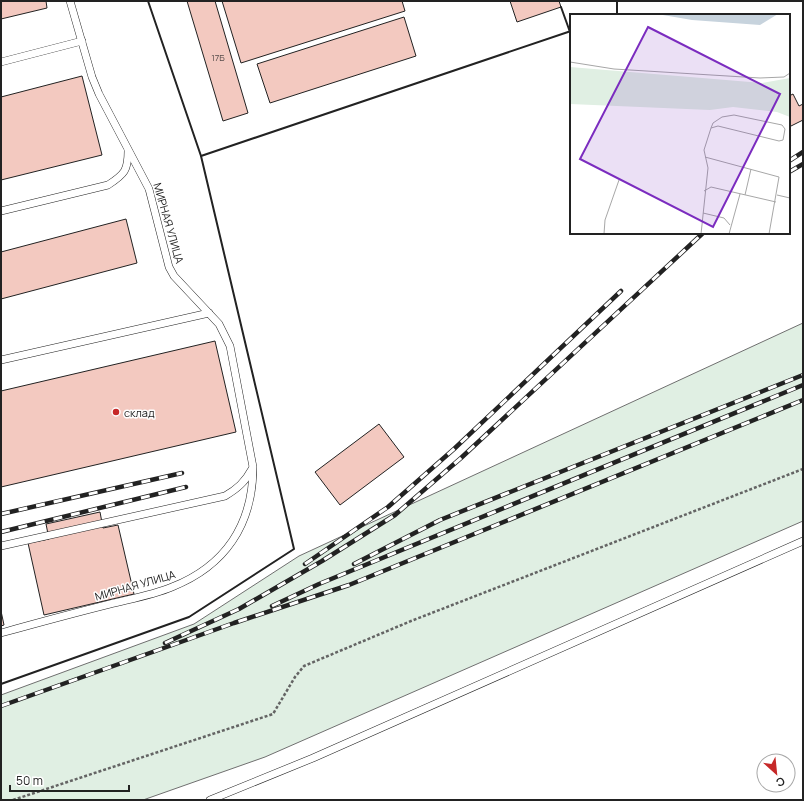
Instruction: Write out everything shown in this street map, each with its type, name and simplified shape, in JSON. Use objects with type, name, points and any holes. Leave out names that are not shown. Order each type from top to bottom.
[{"type":"lane","name":"МИРНАЯ УЛИЦА","points":[[1,633],[171,588],[201,574],[228,549],[244,521],[251,498],[253,467],[230,346],[219,324],[169,268],[149,189],[99,94],[70,1]]},
{"type":"lane","points":[[1,62],[82,42]]},
{"type":"lane","points":[[1,211],[108,185],[121,177],[128,166],[128,150]]},
{"type":"lane","points":[[1,360],[209,313]]},
{"type":"lane","points":[[1,546],[225,496],[236,490],[247,479],[253,467]]},
{"type":"lane","points":[[210,800],[313,758],[803,541]]},
{"type":"path","points":[[13,800],[273,714],[295,677],[304,666],[411,621],[803,470]]},
{"type":"green space","points":[[803,323],[803,521],[265,757],[143,800],[1,800],[1,695],[194,624],[299,556]]},
{"type":"building","points":[[1,1],[46,1],[47,8],[1,19]]},
{"type":"building","points":[[187,1],[215,1],[248,113],[223,121]]},
{"type":"building","points":[[222,1],[402,1],[405,11],[241,63]]},
{"type":"building","points":[[510,1],[559,1],[561,7],[517,22]]},
{"type":"building","points":[[404,17],[416,56],[270,103],[257,64]]},
{"type":"building","points":[[82,76],[102,155],[1,180],[1,97]]},
{"type":"building","points":[[793,94],[799,106],[803,104],[803,120],[790,126],[790,96]]},
{"type":"building","points":[[126,219],[137,263],[1,299],[1,252]]},
{"type":"building","name":"склад","points":[[215,341],[236,432],[1,487],[1,391]]},
{"type":"building","points":[[379,424],[404,457],[340,505],[315,472]]},
{"type":"building","points":[[100,512],[103,528],[118,525],[134,594],[44,615],[28,543],[49,539],[46,524]]},
{"type":"building","points":[[1,611],[4,625],[1,626]]},
{"type":"railway","points":[[790,160],[803,152]]},
{"type":"railway","points":[[790,171],[803,164]]},
{"type":"railway","points":[[165,643],[239,609],[322,561],[395,515],[461,458],[702,234]]},
{"type":"railway","points":[[305,564],[388,507],[454,449],[621,291]]},
{"type":"railway","points":[[354,564],[440,520],[803,375]]},
{"type":"railway","points":[[272,606],[319,584],[803,385]]},
{"type":"railway","points":[[1,706],[234,623],[349,585],[803,400]]},
{"type":"railway","points":[[1,514],[182,473]]},
{"type":"railway","points":[[1,532],[186,487]]},
{"type":"wall","points":[[148,1],[201,156]]},
{"type":"wall","points":[[617,1],[617,14]]},
{"type":"wall","points":[[561,7],[570,32]]},
{"type":"wall","points":[[1,684],[189,617],[294,549],[201,156],[570,31]]},
{"type":"place","name":"склад","points":[[116,412]]}]
